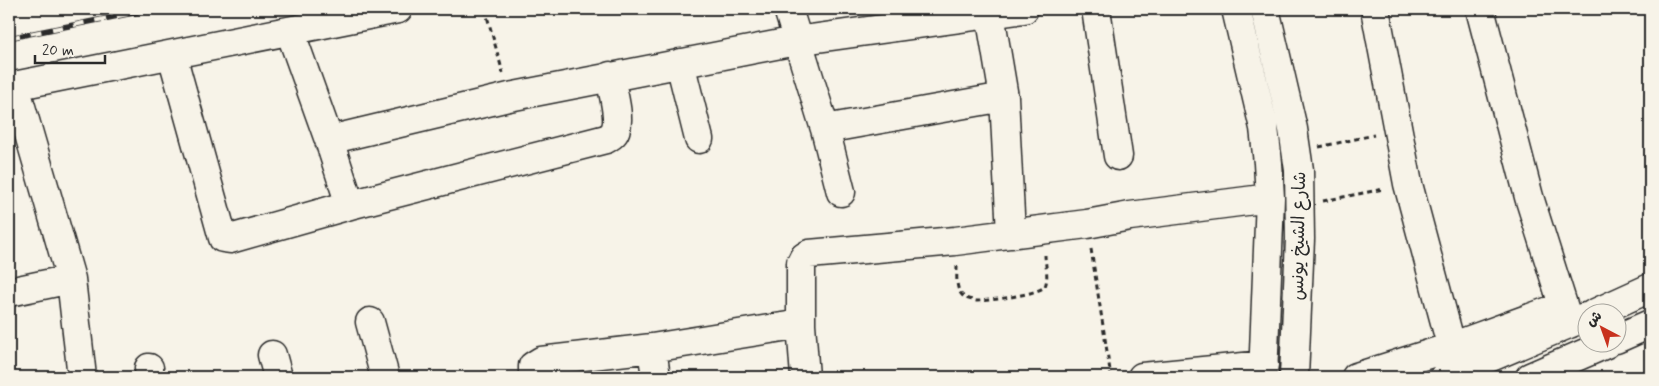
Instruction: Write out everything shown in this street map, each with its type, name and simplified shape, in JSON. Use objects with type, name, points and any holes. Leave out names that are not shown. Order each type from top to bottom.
[{"type":"street","points":[[82,377],[71,279],[12,86],[398,9]]},
{"type":"street","points":[[788,9],[825,129],[841,192]]},
{"type":"street","points":[[329,140],[509,97],[796,40],[1024,9]]},
{"type":"street","points":[[1096,9],[1118,156]]},
{"type":"street","name":"شارع الشيخ يونس","points":[[1236,9],[1264,128],[1268,163],[1270,198],[1264,371]]},
{"type":"street","name":"شارع الشيخ يونس","points":[[1265,9],[1297,152],[1299,170],[1300,206],[1294,377]]},
{"type":"street","points":[[1374,9],[1408,184],[1451,365]]},
{"type":"street","points":[[1480,9],[1529,197],[1576,310]]},
{"type":"street","points":[[990,14],[1004,96],[1011,234]]},
{"type":"street","points":[[290,31],[350,205]]},
{"type":"street","points":[[172,55],[223,238],[230,239],[350,205],[606,139],[612,135],[618,121],[610,76]]},
{"type":"street","points":[[680,63],[699,139]]},
{"type":"street","points":[[825,129],[1004,96]]},
{"type":"street","points":[[805,377],[801,324],[801,263],[809,254],[1011,234],[1270,198]]},
{"type":"street","points":[[9,292],[71,279]]},
{"type":"street","points":[[1607,304],[1650,288]]},
{"type":"street","points":[[1356,377],[1451,365],[1576,316]]},
{"type":"street","points":[[370,322],[385,377]]},
{"type":"street","points":[[533,377],[533,366],[541,361],[652,348],[801,324]]},
{"type":"street","points":[[1626,335],[1650,324]]},
{"type":"street","points":[[652,348],[656,377]]},
{"type":"street","points":[[1530,377],[1583,354]]},
{"type":"street","points":[[1142,377],[1264,371]]},
{"type":"path","points":[[485,9],[509,97]]},
{"type":"path","points":[[1297,152],[1398,129]]},
{"type":"path","points":[[1300,206],[1408,184]]},
{"type":"path","points":[[1087,224],[1110,377]]},
{"type":"path","points":[[956,240],[957,288],[962,296],[978,301],[1041,290],[1046,280],[1043,229]]},
{"type":"railway","points":[[9,38],[153,9]]}]
